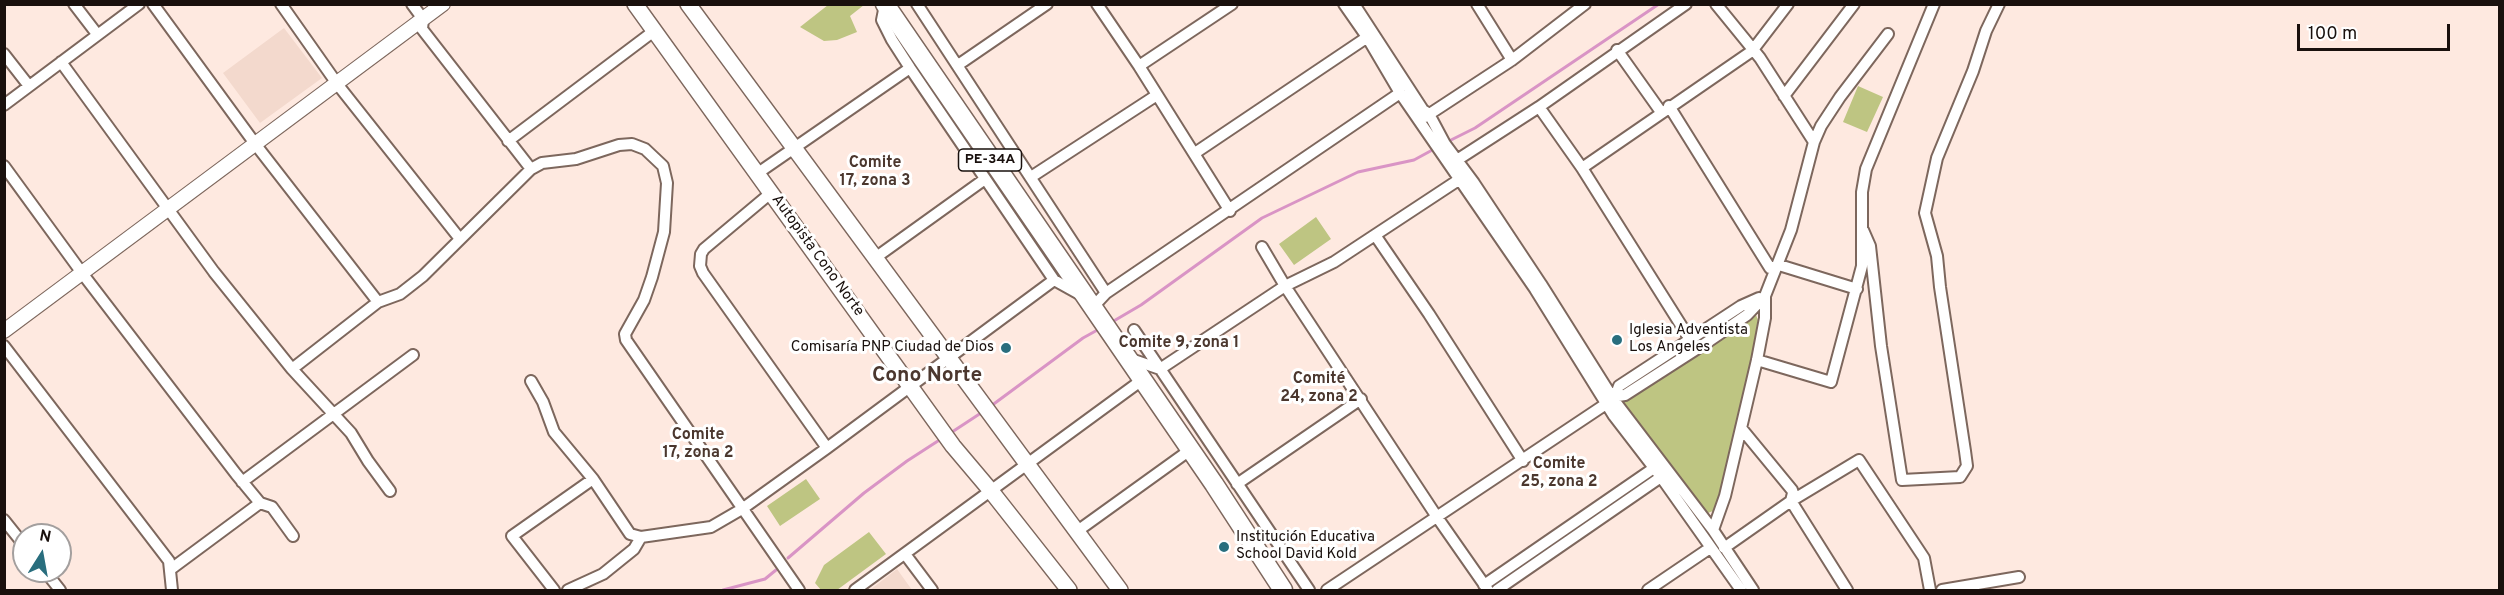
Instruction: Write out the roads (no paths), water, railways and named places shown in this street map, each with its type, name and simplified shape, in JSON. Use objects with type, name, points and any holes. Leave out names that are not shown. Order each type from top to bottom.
[{"type":"highway","name":"PE-34A","points":[[885,5],[1190,450],[1283,591]]},
{"type":"main road","name":"Autopista Cono Norte","points":[[635,4],[953,446],[1069,591]]},
{"type":"main road","points":[[688,4],[1120,591]]},
{"type":"street","points":[[74,4],[97,34]]},
{"type":"street","points":[[4,105],[139,4]]},
{"type":"street","points":[[153,4],[256,145],[378,302]]},
{"type":"street","points":[[281,4],[338,85],[460,239]]},
{"type":"street","points":[[412,4],[423,19],[422,29],[531,169]]},
{"type":"street","points":[[4,331],[444,4]]},
{"type":"street","points":[[917,4],[1106,293]]},
{"type":"street","points":[[958,65],[1047,4]]},
{"type":"street","points":[[1097,4],[1195,153],[1230,211]]},
{"type":"street","points":[[1139,66],[1232,4]]},
{"type":"street","points":[[1344,4],[1371,35],[1423,110],[1424,117],[1460,179],[1654,468],[1741,591]]},
{"type":"street","points":[[1354,4],[1400,93],[1424,117],[1457,160],[1541,284],[1610,402],[1713,530],[1753,591]]},
{"type":"street","points":[[1477,4],[1512,60]]},
{"type":"street","points":[[1424,117],[1512,60],[1585,4]]},
{"type":"street","points":[[1457,160],[1539,107],[1617,50],[1686,4]]},
{"type":"street","points":[[1716,4],[1760,58],[1814,142]]},
{"type":"street","points":[[1582,168],[1752,51],[1788,4]]},
{"type":"street","points":[[1784,96],[1854,4]]},
{"type":"street","points":[[1863,230],[1870,246],[1881,346],[1902,480],[1960,477],[1967,466],[1937,256],[1925,213],[1937,158],[1973,71],[1986,31],[1999,4]]},
{"type":"street","points":[[885,5],[882,20],[892,40],[985,179],[1054,280],[1091,307],[1106,293],[1230,211],[1400,93]]},
{"type":"street","points":[[1757,360],[1831,382],[1862,266],[1862,192],[1866,169],[1906,75],[1932,5]]},
{"type":"street","points":[[508,141],[654,31]]},
{"type":"street","points":[[1328,591],[1610,402],[1619,386],[1748,315],[1765,296],[1779,266],[1814,142],[1821,126],[1888,34]]},
{"type":"street","points":[[1195,153],[1371,35]]},
{"type":"street","points":[[1617,50],[1665,109],[1770,268],[1779,266],[1857,289]]},
{"type":"street","points":[[4,54],[28,86]]},
{"type":"street","points":[[61,62],[169,207],[214,272],[292,369],[351,433],[390,491]]},
{"type":"street","points":[[758,173],[910,68]]},
{"type":"street","points":[[1031,177],[1157,95]]},
{"type":"street","points":[[1539,107],[1582,168],[1693,344]]},
{"type":"street","points":[[292,369],[378,302],[400,294],[423,276],[531,169],[542,163],[576,159],[619,145],[632,144],[645,149],[663,166],[667,183],[664,232],[644,300],[625,334],[630,349],[799,591]]},
{"type":"street","points":[[4,166],[82,273],[242,482],[260,503],[272,507],[293,536]]},
{"type":"street","points":[[875,258],[985,179]]},
{"type":"street","points":[[1160,369],[1285,286],[1334,262],[1460,179]]},
{"type":"street","points":[[772,192],[704,249],[700,266],[827,448]]},
{"type":"street","points":[[1375,235],[1523,460]]},
{"type":"street","points":[[1262,247],[1285,286],[1486,588],[1654,468]]},
{"type":"street","points":[[531,381],[543,402],[554,432],[593,479],[630,534],[641,537],[711,527],[742,510],[1054,280]]},
{"type":"street","points":[[1713,530],[1725,496],[1757,360],[1766,318],[1765,296]]},
{"type":"street","points":[[1134,330],[1309,591]]},
{"type":"street","points":[[4,346],[169,561],[172,591]]},
{"type":"street","points":[[242,482],[333,412],[413,355]]},
{"type":"street","points":[[1125,356],[1160,369]]},
{"type":"street","points":[[855,591],[1026,463],[1142,380]]},
{"type":"street","points":[[1237,484],[1361,399]]},
{"type":"street","points":[[1741,428],[1792,490],[1791,501],[1847,591]]},
{"type":"street","points":[[1076,532],[1190,450]]},
{"type":"street","points":[[1724,548],[1791,501],[1859,460],[1924,558],[1930,591]]},
{"type":"street","points":[[1497,591],[1661,477]]},
{"type":"street","points":[[554,591],[512,537],[593,479]]},
{"type":"street","points":[[171,569],[260,503]]},
{"type":"street","points":[[568,591],[603,574],[634,549],[641,537]]},
{"type":"street","points":[[1648,591],[1710,548]]},
{"type":"street","points":[[905,554],[932,591]]},
{"type":"street","points":[[1942,591],[2019,577]]},
{"type":"waterway","points":[[1447,142],[1475,128],[1659,4]]},
{"type":"waterway","points":[[1112,322],[1141,305],[1262,218],[1358,172],[1414,160],[1436,148]]},
{"type":"waterway","points":[[991,406],[1083,338],[1101,328]]},
{"type":"waterway","points":[[949,434],[984,411]]},
{"type":"waterway","points":[[788,558],[864,493],[941,439]]},
{"type":"waterway","points":[[723,590],[765,579],[776,570]]},
{"type":"place","name":"Iglesia Adventista Los Angeles","points":[[1617,340]]},
{"type":"place","name":"Comisaría PNP Ciudad de Dios","points":[[1006,348]]},
{"type":"place","name":"Institución Educativa School David Kold","points":[[1224,547]]},
{"type":"district","name":"Comite 17, zona 3","points":[[875,173]]},
{"type":"district","name":"Comite 9, zona 1","points":[[1179,344]]},
{"type":"district","name":"Cono Norte","points":[[927,377]]},
{"type":"district","name":"Comité 24, zona 2","points":[[1319,389]]},
{"type":"district","name":"Comite 17, zona 2","points":[[698,445]]},
{"type":"district","name":"Comite 25, zona 2","points":[[1559,474]]}]
